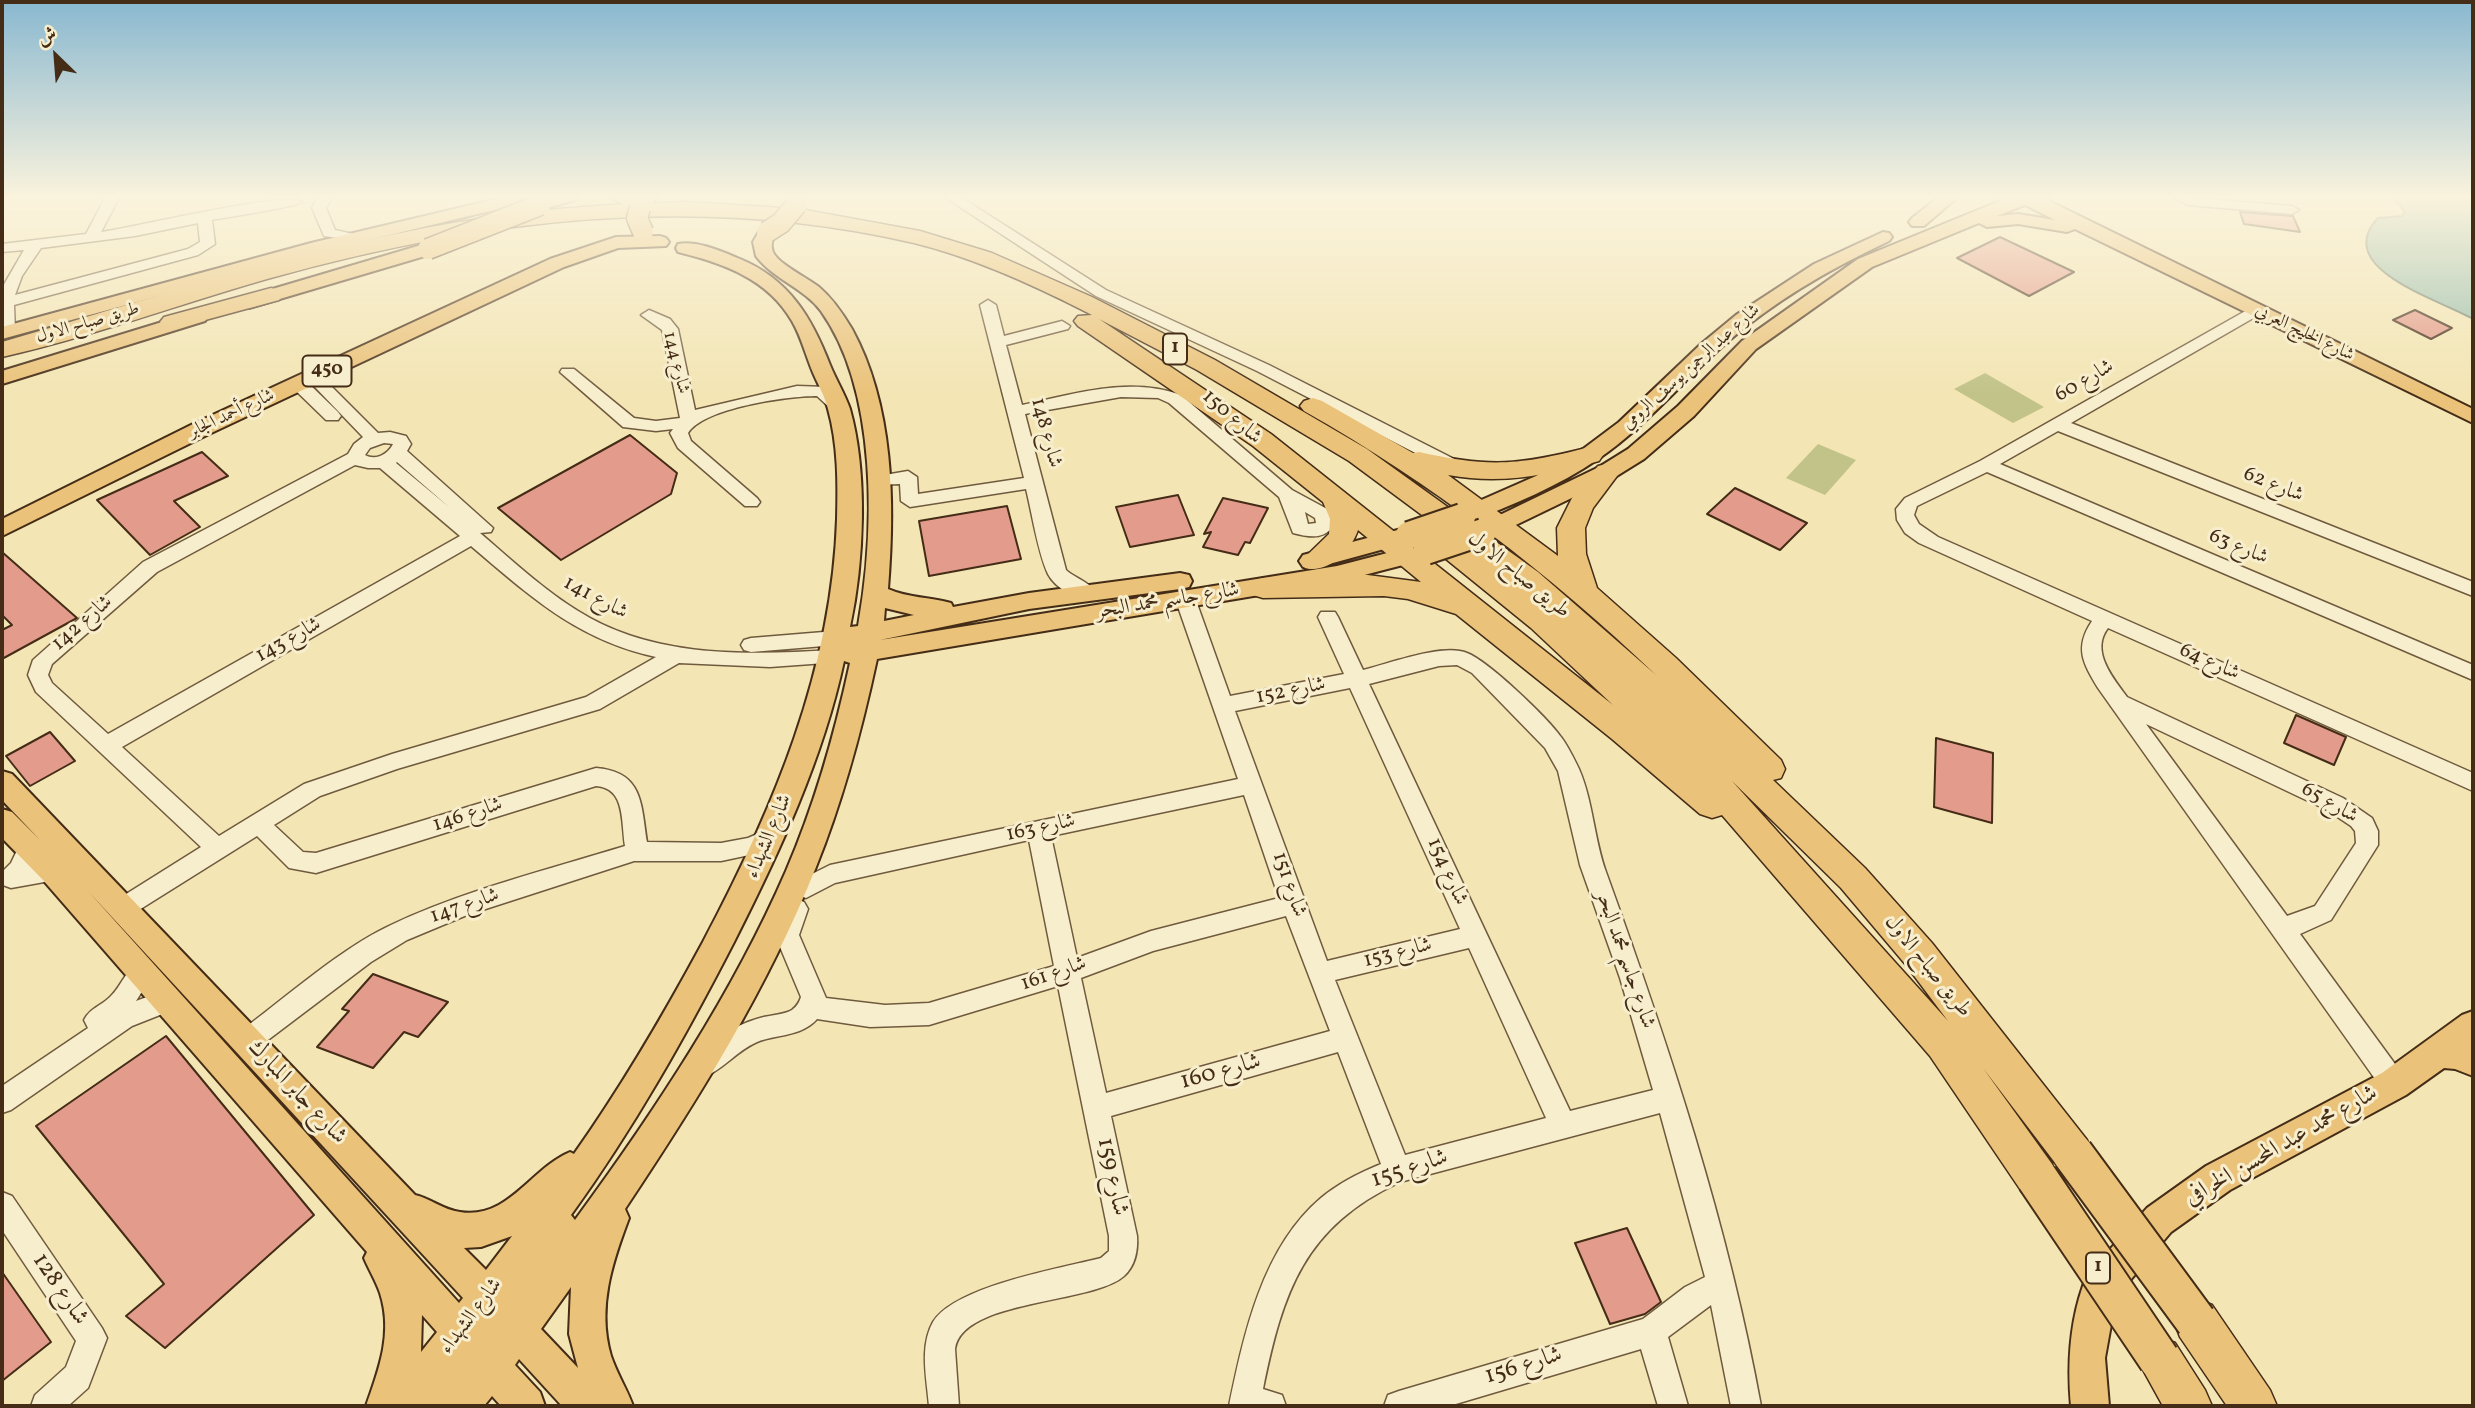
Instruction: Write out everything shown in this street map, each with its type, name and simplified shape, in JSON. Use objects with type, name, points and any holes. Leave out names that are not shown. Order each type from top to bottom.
[{"type":"highway","name":"طريق صباح الاول","points":[[3,338],[311,262]]},
{"type":"highway","name":"طريق صباح الاول","points":[[2,361],[264,284],[354,262]]},
{"type":"highway","name":"طريق صباح الاول","points":[[935,262],[989,277],[1073,323],[1278,426],[1400,507],[1542,621],[1696,762],[1787,869],[1944,1044],[2189,1406]]},
{"type":"highway","name":"طريق صباح الاول","points":[[993,262],[1133,326],[1206,365],[1358,455],[1528,579],[1728,757],[1853,878],[1919,954],[2073,1154],[2196,1321],[2254,1406]]},
{"type":"highway","points":[[2,369],[271,295]]},
{"type":"highway","points":[[3,338],[111,304]]},
{"type":"highway","points":[[1073,323],[1262,440],[1334,497],[1409,546],[1478,616],[1623,730],[1787,869]]},
{"type":"highway","points":[[1133,326],[1214,355],[1397,448],[1464,471],[1508,474],[1599,463]]},
{"type":"highway","points":[[1397,448],[1481,521],[1585,594],[1726,724],[1772,772],[1812,820],[1853,878]]},
{"type":"highway","points":[[1585,594],[1571,555],[1571,523],[1599,463]]},
{"type":"highway","points":[[1315,561],[1334,547],[1342,537],[1345,527],[1344,517],[1334,497]]},
{"type":"highway","points":[[1263,588],[1361,585],[1403,587],[1439,597],[1478,616]]},
{"type":"main road","name":"طريق صباح الاول","points":[[111,304],[251,262]]},
{"type":"main road","name":"طريق صباح الاول","points":[[2,378],[385,262]]},
{"type":"main road","name":"شارع أحمد الجابر","points":[[2,511],[104,458],[498,274],[533,262]]},
{"type":"main road","name":"شارع أحمد الجابر","points":[[2,528],[84,486],[509,284],[563,262]]},
{"type":"main road","name":"شارع الشهداء","points":[[391,1197],[450,1230],[471,1232],[491,1227],[524,1208],[569,1170],[625,1108],[664,1046],[747,890],[797,771],[834,647],[847,579],[848,462],[838,405],[801,319],[778,292],[736,262]]},
{"type":"main road","name":"شارع الشهداء","points":[[403,1406],[474,1348],[502,1313],[634,1170],[693,1073],[768,939],[793,888],[820,858],[833,777],[868,642],[876,594],[881,528],[879,481],[867,395],[844,335],[822,299],[773,262]]},
{"type":"main road","name":"شارع عبد الرحمن يوسف الرومي","points":[[1599,463],[1639,416],[1725,334],[1766,302],[1830,262]]},
{"type":"main road","name":"شارع عبد الرحمن يوسف الرومي","points":[[1481,521],[1599,463],[1636,454],[1686,411],[1749,345],[1869,262]]},
{"type":"main road","name":"شارع الخليج العربي","points":[[2159,262],[2473,417]]},
{"type":"main road","name":"شارع الخليج العربي","points":[[2190,262],[2473,400]]},
{"type":"main road","points":[[299,384],[293,378],[298,373],[357,345],[384,328]]},
{"type":"main road","points":[[2323,344],[2317,336],[2331,334],[2416,373]]},
{"type":"main road","points":[[2437,399],[2473,424]]},
{"type":"main road","name":"شارع جاسم محمد البحر","points":[[834,647],[1316,579],[1481,521]]},
{"type":"main road","name":"شارع جاسم محمد البحر","points":[[868,642],[979,611],[1028,601],[1254,572],[1409,546]]},
{"type":"main road","points":[[876,594],[902,605],[979,611]]},
{"type":"main road","points":[[797,771],[818,761],[831,766],[833,777]]},
{"type":"main road","name":"شارع جابر المبارك","points":[[2,782],[588,1406]]},
{"type":"main road","name":"شارع جابر المبارك","points":[[2,820],[52,872],[526,1406]]},
{"type":"main road","name":"شارع محمد عبد المحسن الخرافي","points":[[2090,1406],[2086,1358],[2100,1288],[2159,1220],[2218,1178],[2400,1080],[2473,1025]]},
{"type":"main road","points":[[2439,1053],[2456,1054],[2473,1061]]},
{"type":"main road","points":[[502,1313],[611,1159],[620,1139],[625,1108]]},
{"type":"main road","points":[[614,1406],[599,1376],[588,1343],[586,1296],[598,1250],[634,1170]]},
{"type":"main road","points":[[356,1214],[393,1278],[405,1318],[402,1359],[384,1406]]},
{"type":"main road","points":[[427,1406],[474,1348]]},
{"type":"main road","name":"شارع الشهداء","points":[[461,1406],[474,1348]]},
{"type":"street","points":[[3,338],[5,303],[12,278],[24,262]]},
{"type":"street","points":[[5,303],[160,262]]},
{"type":"street","points":[[1052,262],[1101,293],[1263,368],[1397,448]]},
{"type":"street","name":"شارع 148","points":[[988,305],[1057,573]]},
{"type":"street","name":"شارع 60","points":[[1936,492],[2256,310]]},
{"type":"street","name":"شارع 144","points":[[649,315],[670,329],[687,421]]},
{"type":"street","points":[[997,344],[1073,323]]},
{"type":"street","points":[[328,370],[321,385],[364,447],[366,463],[391,457],[402,444],[400,440],[390,437],[364,447]]},
{"type":"street","name":"شارع 144","points":[[797,391],[817,380],[822,370]]},
{"type":"street","points":[[568,372],[629,423],[656,426],[687,421]]},
{"type":"street","points":[[299,384],[364,447]]},
{"type":"street","name":"شارع 144","points":[[751,502],[684,444],[679,433],[687,421],[712,410],[797,391],[821,391],[838,405]]},
{"type":"street","name":"شارع 150","points":[[1016,411],[1133,391],[1165,394],[1175,399],[1286,494]]},
{"type":"street","name":"شارع 62","points":[[2057,424],[2473,589]]},
{"type":"street","name":"شارع 142","points":[[218,849],[43,687],[38,675],[43,660],[155,563],[364,447]]},
{"type":"street","name":"شارع 141","points":[[391,457],[551,585],[604,620],[667,639],[725,646],[834,647]]},
{"type":"street","name":"شارع 141","points":[[391,457],[472,537],[569,615],[604,633],[638,645],[690,654],[755,659],[834,647]]},
{"type":"street","name":"شارع 63","points":[[1986,465],[2473,673]]},
{"type":"street","points":[[879,481],[908,477],[910,501],[1034,482]]},
{"type":"street","name":"شارع 64","points":[[1936,492],[1923,507],[1921,517],[1944,544],[2473,782]]},
{"type":"street","name":"شارع 143","points":[[105,746],[472,537]]},
{"type":"street","points":[[1028,601],[1044,591],[1057,573],[1069,584],[1087,593]]},
{"type":"street","name":"شارع 151","points":[[1185,598],[1293,904],[1397,1170]]},
{"type":"street","name":"شارع 154","points":[[1328,617],[1564,1127]]},
{"type":"street","points":[[2107,617],[2092,635],[2090,651],[2100,674],[2371,1052],[2400,1080]]},
{"type":"street","points":[[638,645],[648,658],[646,670]]},
{"type":"street","points":[[123,908],[258,823],[328,783],[593,703],[624,688],[646,670],[665,660],[690,654]]},
{"type":"street","name":"شارع جاسم محمد البحر","points":[[1358,680],[1439,659],[1468,659],[1553,741],[1569,771],[1592,865],[1632,978],[1669,1098],[1721,1284],[1746,1406]]},
{"type":"street","name":"شارع 152","points":[[1224,705],[1358,680]]},
{"type":"street","name":"شارع 65","points":[[2118,701],[2335,804],[2360,819],[2368,831],[2367,845],[2327,908],[2314,919],[2282,928]]},
{"type":"street","name":"شارع 65","points":[[2158,756],[2160,741],[2167,736],[2178,735],[2198,740]]},
{"type":"street","name":"شارع 146","points":[[258,823],[297,861],[316,863],[576,780],[607,776],[617,778],[624,787],[637,852]]},
{"type":"street","name":"شارع 163","points":[[812,1007],[814,997],[787,935],[820,858],[1038,830],[1252,785]]},
{"type":"street","name":"شارع 159","points":[[944,1406],[941,1339],[946,1327],[957,1317],[990,1302],[1107,1271],[1121,1259],[1124,1251],[1097,1108],[1066,973],[1038,830]]},
{"type":"street","name":"شارع 147","points":[[247,1041],[362,955],[398,933],[461,907],[637,852],[666,850],[714,854],[743,850],[771,837]]},
{"type":"street","points":[[7,881],[20,869],[29,849]]},
{"type":"street","points":[[714,854],[737,867],[747,890]]},
{"type":"street","points":[[7,881],[38,872],[52,872]]},
{"type":"street","name":"شارع 161","points":[[812,1007],[859,1016],[908,1017],[929,1014],[1066,973],[1151,941],[1293,904]]},
{"type":"street","name":"شارع 153","points":[[1321,973],[1475,936]]},
{"type":"street","points":[[2,1086],[119,1005],[141,974]]},
{"type":"street","points":[[2,1101],[123,1018],[166,1001]]},
{"type":"street","points":[[693,1073],[744,1036],[797,1021],[812,1007]]},
{"type":"street","name":"شارع 160","points":[[1097,1108],[1344,1039]]},
{"type":"street","name":"شارع 155","points":[[1254,1405],[1269,1304],[1280,1276],[1303,1236],[1341,1198],[1379,1176],[1397,1170],[1669,1098]]},
{"type":"street","name":"شارع 128","points":[[2,1206],[92,1338],[76,1377],[46,1406]]},
{"type":"street","name":"شارع 156","points":[[1399,1406],[1651,1331],[1695,1297],[1721,1284]]},
{"type":"street","points":[[1651,1331],[1674,1406]]},
{"type":"green space","points":[[1985,373],[2044,407],[2013,423],[1954,389]]},
{"type":"green space","points":[[1818,444],[1856,460],[1825,495],[1786,478]]},
{"type":"shaded area","points":[[2374,262],[2473,262],[2473,319],[2417,293],[2379,268]]},
{"type":"building","points":[[1964,262],[2052,262],[2074,272],[2029,296]]},
{"type":"building","points":[[2415,310],[2452,328],[2431,339],[2393,320]]},
{"type":"building","points":[[630,435],[677,473],[671,494],[561,560],[498,508]]},
{"type":"building","points":[[202,452],[228,476],[174,501],[200,527],[150,555],[97,500]]},
{"type":"building","points":[[1735,488],[1807,523],[1780,550],[1707,514]]},
{"type":"building","points":[[1178,495],[1194,535],[1130,547],[1116,507]]},
{"type":"building","points":[[1223,498],[1268,508],[1250,543],[1245,542],[1238,555],[1203,547],[1211,532],[1204,534]]},
{"type":"building","points":[[1007,506],[1021,559],[929,576],[919,521]]},
{"type":"building","points":[[2,552],[77,618],[2,659],[2,630],[12,625],[2,615]]},
{"type":"building","points":[[2296,715],[2346,737],[2334,765],[2284,743]]},
{"type":"building","points":[[50,732],[75,761],[30,786],[6,756]]},
{"type":"building","points":[[1936,738],[1993,753],[1992,823],[1934,807]]},
{"type":"building","points":[[373,974],[448,1002],[418,1037],[404,1032],[373,1068],[317,1047],[349,1011],[342,1009]]},
{"type":"building","points":[[166,1036],[314,1215],[165,1348],[126,1316],[164,1284],[36,1126]]},
{"type":"building","points":[[1627,1228],[1661,1302],[1645,1314],[1610,1324],[1575,1243]]},
{"type":"building","points":[[2,1272],[51,1342],[2,1381]]}]
